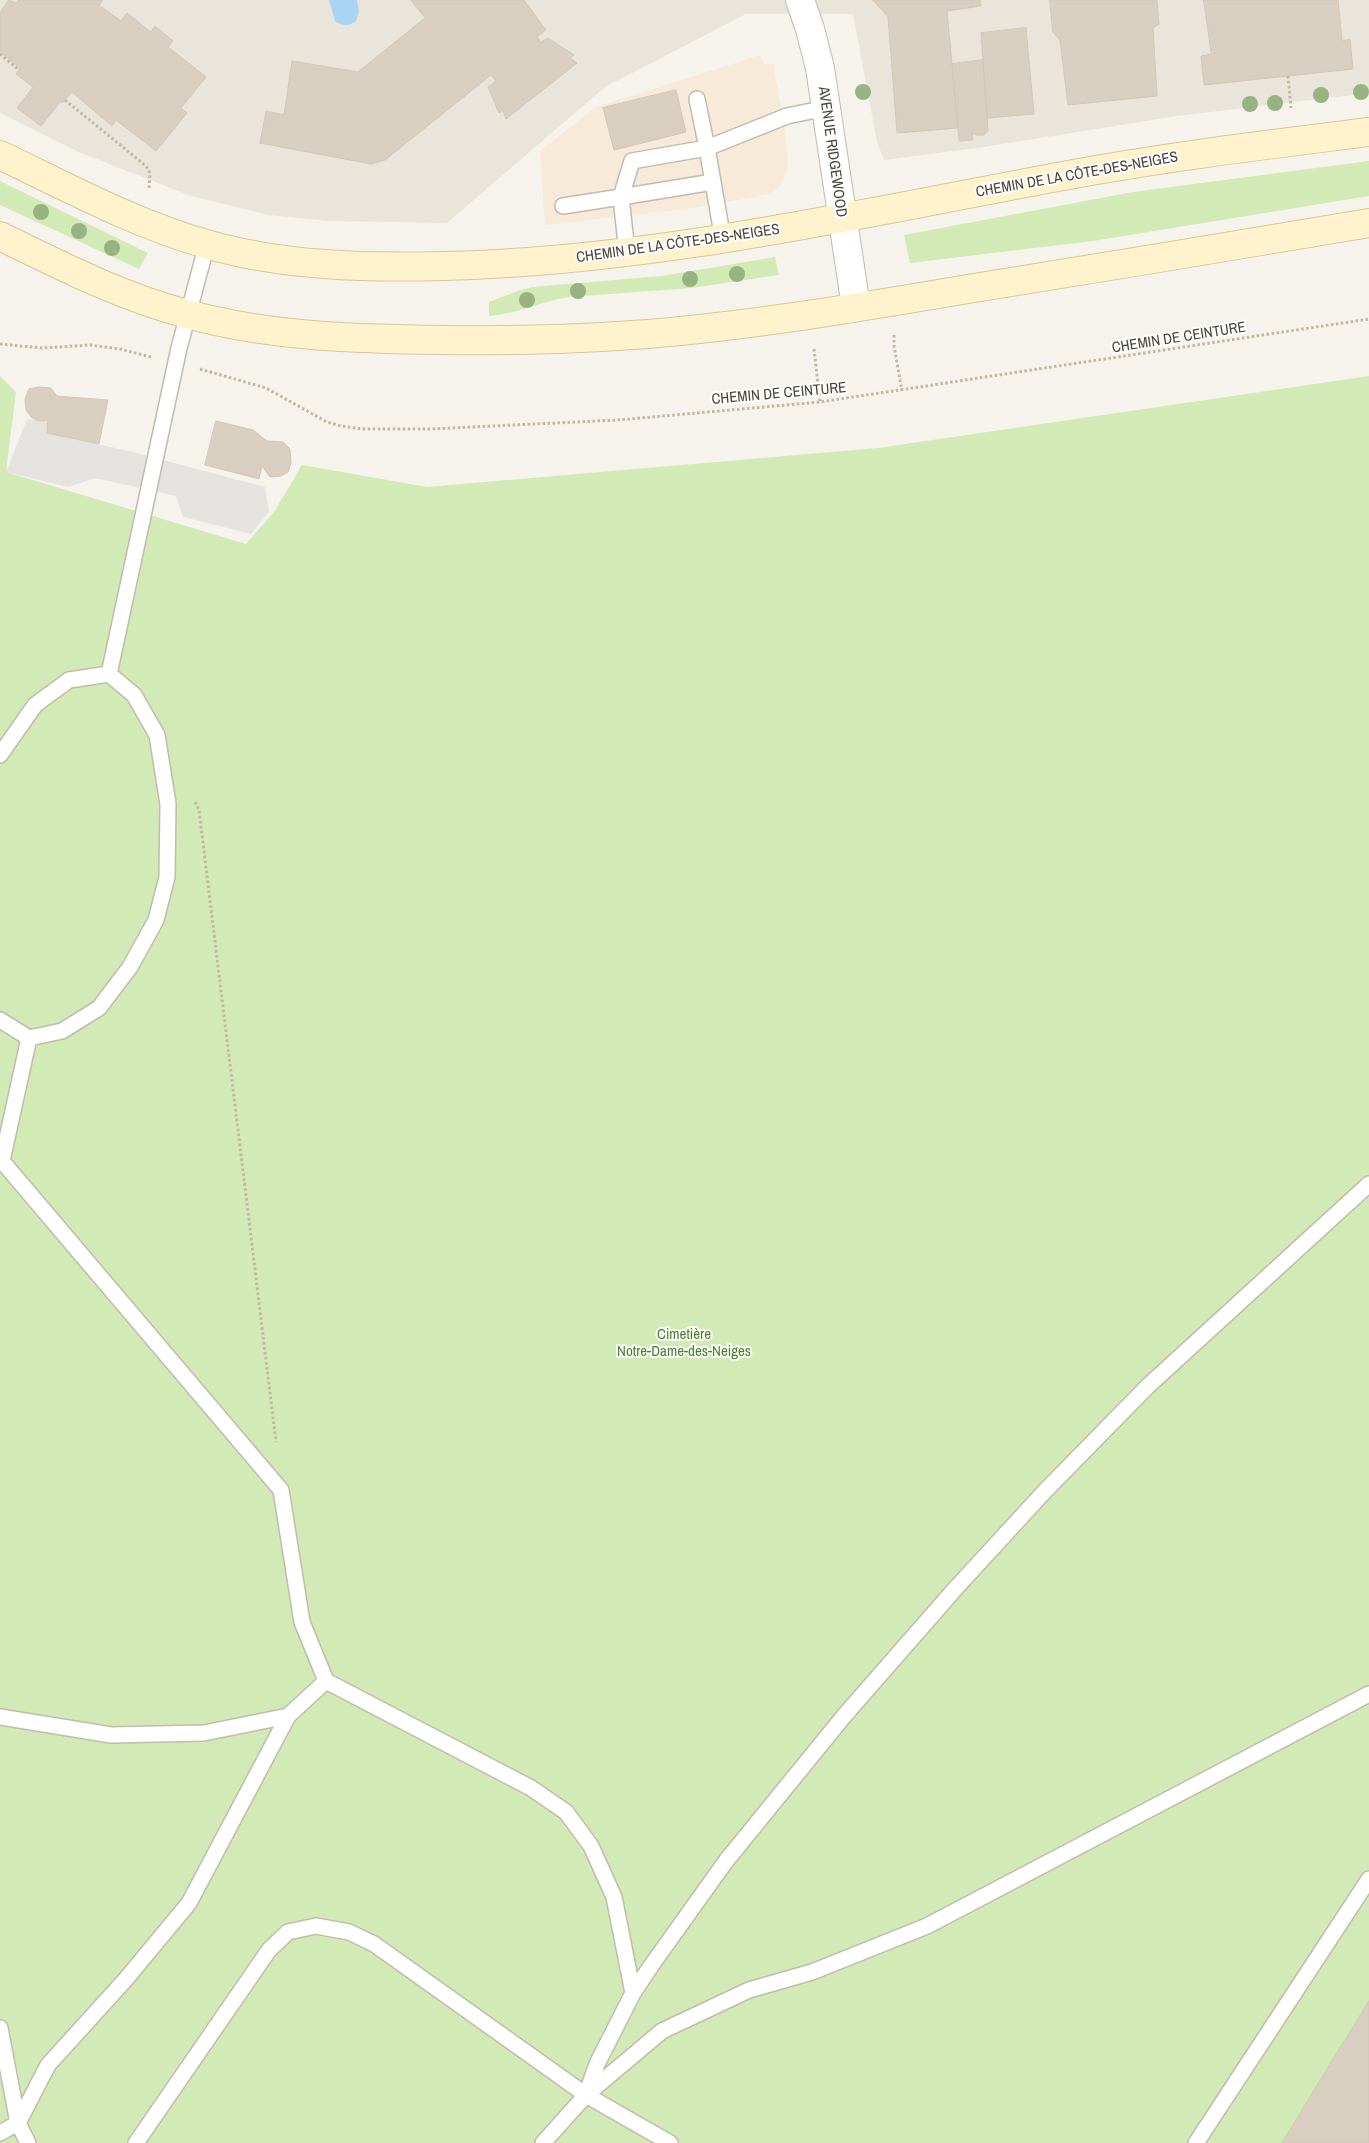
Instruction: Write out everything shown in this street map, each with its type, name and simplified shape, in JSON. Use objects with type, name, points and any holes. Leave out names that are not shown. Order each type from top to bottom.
[{"type":"main road","name":"CHEMIN DE LA CÔTE-DES-NEIGES","points":[[0,154],[104,205],[207,244],[247,253],[301,261],[397,266],[504,264],[627,253],[723,240],[1110,167],[1227,149],[1369,132]]},
{"type":"main road","points":[[0,236],[91,280],[154,305],[188,315],[250,327],[317,335],[411,340],[500,341],[666,332],[742,324],[1369,223]]},
{"type":"street","name":"AVENUE RIDGEWOOD","points":[[800,0],[815,46],[856,307]]},
{"type":"lane","points":[[697,99],[723,240]]},
{"type":"lane","points":[[627,253],[621,197],[631,154],[707,148],[787,116],[826,108]]},
{"type":"lane","points":[[563,206],[713,182]]},
{"type":"lane","points":[[108,674],[188,315],[207,244]]},
{"type":"lane","points":[[0,755],[35,705],[69,680],[108,674],[134,696],[157,734],[168,804],[167,877],[156,920],[130,967],[99,1008],[62,1031],[29,1038],[0,1020]]},
{"type":"lane","points":[[29,1038],[1,1161],[282,1490],[302,1622],[326,1681],[532,1788],[566,1812],[591,1846],[614,1897],[633,1993]]},
{"type":"lane","points":[[586,2095],[597,2064],[633,1993],[726,1861],[844,1716],[955,1589],[1045,1491],[1148,1386],[1369,1184]]},
{"type":"lane","points":[[0,2133],[18,2123],[48,2065],[126,1979],[189,1904],[288,1716],[326,1681]]},
{"type":"lane","points":[[543,2143],[586,2095],[662,2030],[749,1990],[812,1972],[927,1926],[1369,1694]]},
{"type":"lane","points":[[0,1717],[112,1734],[204,1733],[288,1716]]},
{"type":"lane","points":[[1196,2143],[1369,1879]]},
{"type":"lane","points":[[136,2143],[269,1950],[288,1932],[316,1926],[349,1932],[374,1944],[586,2095],[670,2143]]},
{"type":"lane","points":[[0,2028],[18,2123],[28,2143]]},
{"type":"path","points":[[0,54],[19,70]]},
{"type":"path","points":[[1288,76],[1291,108]]},
{"type":"path","points":[[65,100],[146,166],[150,173],[149,188]]},
{"type":"path","name":"CHEMIN DE CEINTURE","points":[[198,369],[266,388],[327,422],[362,429],[430,429],[618,420],[820,402],[1369,320]]},
{"type":"path","points":[[894,335],[894,346],[902,391]]},
{"type":"path","points":[[0,344],[42,348],[90,345],[150,356]]},
{"type":"path","points":[[814,348],[820,402]]},
{"type":"path","points":[[194,802],[199,810],[282,1490]]},
{"type":"shaded area","points":[[0,0],[1369,0],[1369,93],[1177,116],[984,147],[884,160],[877,142],[853,14],[746,14],[605,87],[447,223],[329,221],[269,215],[191,196],[81,153],[0,113]]},
{"type":"shaded area","points":[[761,55],[764,65],[773,63],[784,124],[788,164],[783,183],[778,188],[769,194],[694,208],[545,225],[540,151],[596,107]]},
{"type":"shaded area","points":[[27,419],[48,420],[47,433],[129,451],[265,487],[269,512],[251,534],[183,517],[176,496],[95,478],[68,487],[6,472]]},
{"type":"green space","points":[[1369,161],[1369,196],[1093,241],[910,263],[904,235],[1133,192]]},
{"type":"green space","points":[[0,181],[148,253],[139,269],[0,205]]},
{"type":"green space","points":[[775,257],[779,275],[691,288],[569,297],[510,313],[489,316],[489,302],[532,287],[662,276]]},
{"type":"green space","name":"Cimetière Notre-Dame-des-Neiges","points":[[0,376],[16,392],[6,472],[246,544],[274,512],[302,465],[427,487],[878,448],[1369,376],[1369,2143],[0,2143]]},
{"type":"water","points":[[329,0],[357,0],[359,12],[356,21],[345,25],[335,21]]},
{"type":"building","points":[[9,0],[16,3],[18,0],[103,0],[99,5],[121,21],[127,13],[151,32],[155,26],[173,41],[168,47],[206,77],[181,108],[187,113],[156,151],[116,120],[112,126],[72,92],[62,103],[61,101],[41,126],[17,108],[33,87],[16,74],[20,68],[0,52],[0,13]]},
{"type":"building","points":[[411,0],[524,0],[546,30],[537,37],[541,42],[548,38],[574,55],[570,58],[577,63],[506,119],[503,110],[499,113],[488,87],[496,81],[491,75],[385,160],[371,164],[260,143],[266,111],[284,115],[292,61],[358,72],[425,18]]},
{"type":"building","points":[[873,0],[980,0],[981,6],[947,11],[958,128],[897,133],[888,17]]},
{"type":"building","points":[[1050,0],[1157,0],[1159,24],[1153,28],[1157,96],[1068,105],[1060,40],[1053,32]]},
{"type":"building","points":[[1204,0],[1338,0],[1342,41],[1350,39],[1353,69],[1204,85],[1201,56],[1211,54]]},
{"type":"building","points":[[1026,28],[1034,114],[987,118],[981,33]]},
{"type":"building","points":[[983,60],[988,131],[984,135],[972,133],[973,140],[959,141],[952,64]]},
{"type":"building","points":[[676,90],[686,132],[614,150],[603,108]]},
{"type":"building","points":[[51,388],[57,396],[108,400],[99,444],[47,433],[48,420],[39,421],[31,417],[26,410],[25,399],[29,389]]},
{"type":"building","points":[[216,421],[253,430],[267,441],[283,442],[290,449],[291,463],[288,472],[281,476],[270,477],[262,466],[259,479],[205,465]]},
{"type":"building","points":[[1369,2001],[1369,2143],[1282,2143]]}]
